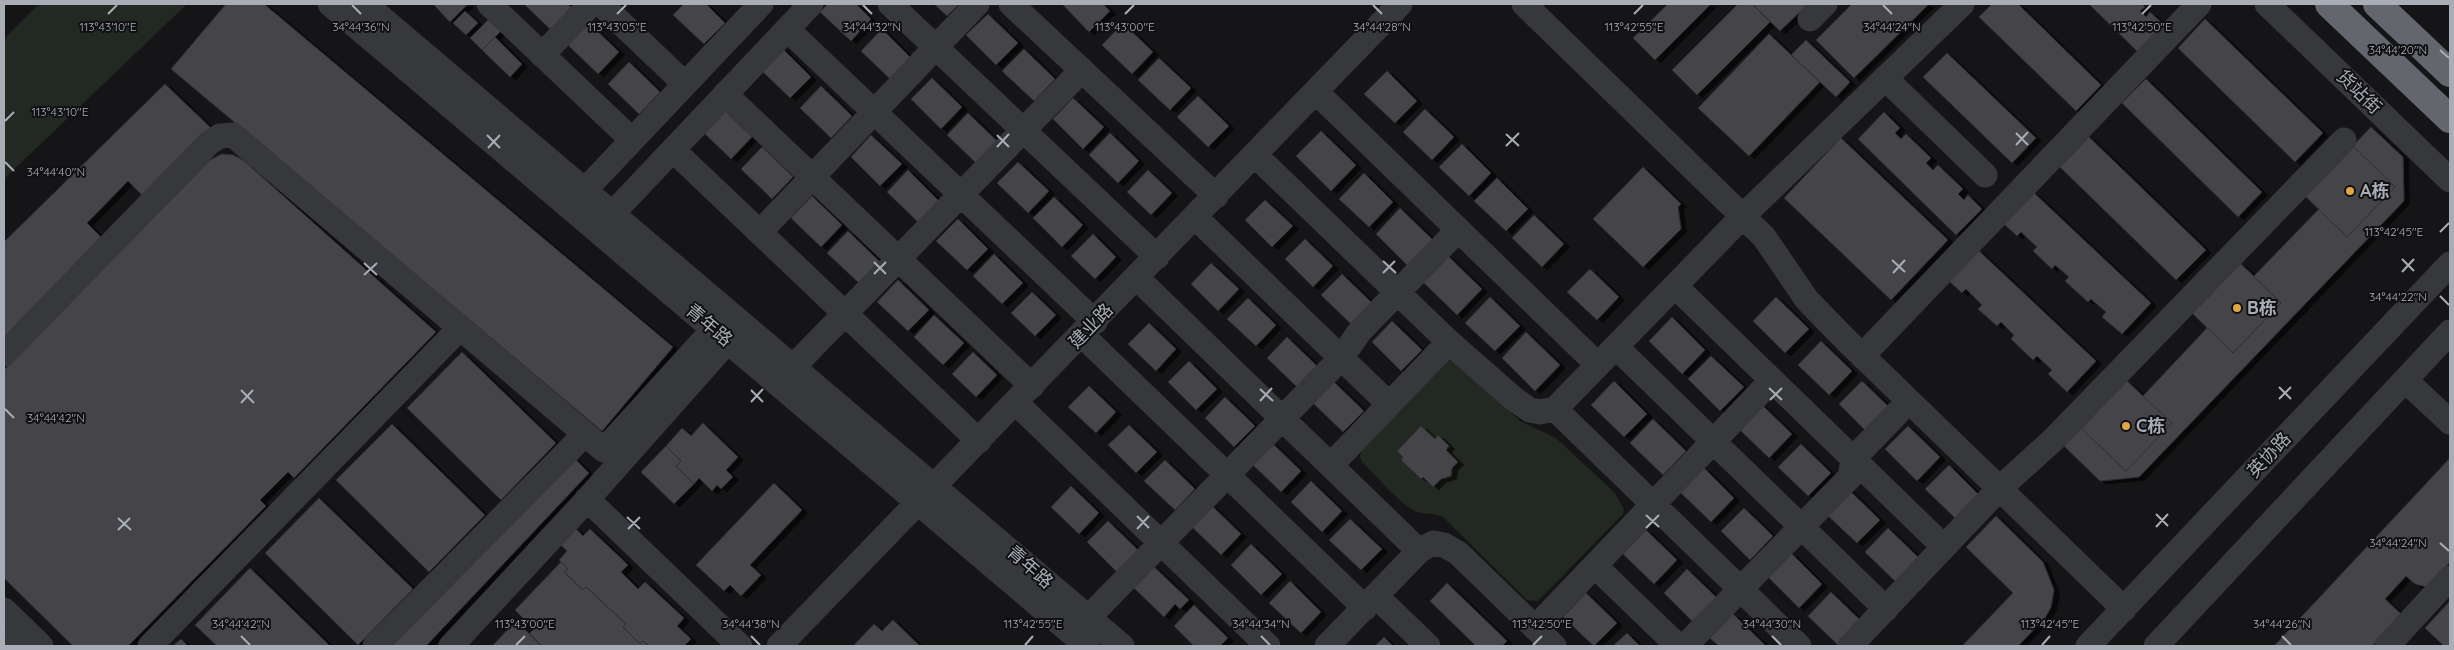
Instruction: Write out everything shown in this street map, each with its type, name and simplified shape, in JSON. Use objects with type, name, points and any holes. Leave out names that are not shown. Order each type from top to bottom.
[{"type":"highway","points":[[2330,4],[2450,118]]},
{"type":"highway","points":[[2376,4],[2450,73]]},
{"type":"street","name":"青年路","points":[[330,4],[721,335],[1088,617],[1122,646]]},
{"type":"street","name":"青年路","points":[[365,4],[794,366],[1088,646]]},
{"type":"street","points":[[489,4],[632,140]]},
{"type":"street","points":[[542,55],[591,4]]},
{"type":"street","points":[[601,4],[685,84]]},
{"type":"street","points":[[612,213],[811,4]]},
{"type":"street","points":[[890,4],[1157,257]]},
{"type":"street","points":[[760,232],[977,4]]},
{"type":"street","points":[[1011,4],[1216,196]]},
{"type":"street","name":"建业路","points":[[779,646],[1400,4]]},
{"type":"street","points":[[1524,4],[1764,237],[1807,300],[1862,356],[2124,609]]},
{"type":"street","points":[[1255,155],[1449,342],[1514,399],[1530,410],[1540,412],[1555,409],[1743,216],[1962,4]]},
{"type":"street","points":[[1862,356],[2199,4]]},
{"type":"street","name":"货站街","points":[[2267,4],[2450,180]]},
{"type":"street","points":[[585,190],[685,84],[751,7]]},
{"type":"street","points":[[787,30],[961,194],[1227,475],[1370,602],[1428,646]]},
{"type":"street","points":[[794,366],[1082,70]]},
{"type":"street","points":[[1886,78],[1985,175]]},
{"type":"street","points":[[1316,92],[1598,365]]},
{"type":"street","points":[[725,94],[898,259],[1161,543],[1268,646]]},
{"type":"street","points":[[4,354],[209,143],[220,136],[233,135],[604,450],[721,335]]},
{"type":"street","points":[[1850,646],[1930,565],[1943,546],[1999,489],[2053,440],[2344,140]]},
{"type":"street","points":[[673,150],[979,441]]},
{"type":"street","points":[[1195,217],[1389,404]]},
{"type":"street","points":[[1088,617],[1341,358],[1360,331],[1458,230]]},
{"type":"street","name":"英协路","points":[[2088,646],[2450,264]]},
{"type":"street","points":[[1137,278],[1419,551]]},
{"type":"street","points":[[1676,286],[1943,546]]},
{"type":"street","points":[[150,646],[460,328]]},
{"type":"street","points":[[2159,645],[2450,332]]},
{"type":"street","points":[[451,646],[587,499],[721,335]]},
{"type":"street","points":[[1331,465],[1449,342]]},
{"type":"street","points":[[1616,347],[1886,609]]},
{"type":"street","points":[[1535,628],[1772,380]]},
{"type":"street","points":[[2406,380],[2450,422]]},
{"type":"street","points":[[1685,646],[1850,476],[1853,458],[1909,401]]},
{"type":"street","points":[[1555,409],[1799,646]]},
{"type":"street","points":[[376,646],[585,434]]},
{"type":"street","points":[[587,499],[740,646]]},
{"type":"street","points":[[1327,646],[1419,551],[1433,543],[1444,545],[1458,553],[1554,646]]},
{"type":"street","points":[[1595,566],[1678,646]]},
{"type":"street","points":[[2401,641],[2450,578]]},
{"type":"street","points":[[4,610],[15,638],[42,646]]},
{"type":"shaded area","points":[[39,4],[187,4],[4,179],[4,39]]},
{"type":"shaded area","points":[[1448,360],[1459,362],[1520,421],[1556,438],[1615,493],[1624,509],[1623,514],[1538,601],[1527,600],[1443,517],[1420,513],[1410,508],[1396,497],[1362,462],[1360,456],[1363,449]]},
{"type":"building","points":[[226,4],[264,4],[673,347],[602,431],[171,69]]},
{"type":"building","points":[[433,4],[468,4],[450,22]]},
{"type":"building","points":[[524,4],[568,4],[572,9],[551,30]]},
{"type":"building","points":[[684,4],[706,4],[725,23],[704,44],[673,15]]},
{"type":"building","points":[[828,4],[856,4],[871,19],[851,41],[820,12]]},
{"type":"building","points":[[934,4],[959,4],[947,16]]},
{"type":"building","points":[[1062,4],[1103,4],[1110,11],[1089,32]]},
{"type":"building","points":[[1668,4],[1711,4],[1655,60],[1633,38]]},
{"type":"building","points":[[1738,4],[1752,4],[1770,22],[1697,95],[1672,70]]},
{"type":"building","points":[[1752,4],[1808,4],[1780,31]]},
{"type":"building","points":[[1852,4],[1929,4],[1854,78],[1816,40]]},
{"type":"building","points":[[1992,4],[2018,4],[2101,85],[2076,111],[1979,17]]},
{"type":"building","points":[[2089,4],[2142,4],[2145,7],[2140,11],[2146,17],[2150,12],[2165,26],[2139,53]]},
{"type":"building","points":[[465,11],[478,23],[466,35],[453,23]]},
{"type":"building","points":[[988,14],[1018,43],[996,65],[966,35]]},
{"type":"building","points":[[493,15],[505,27],[482,50],[470,38]]},
{"type":"building","points":[[2205,19],[2323,133],[2295,162],[2178,48]]},
{"type":"building","points":[[589,23],[619,52],[598,74],[568,45]]},
{"type":"building","points":[[1123,23],[1153,52],[1132,74],[1102,45]]},
{"type":"building","points":[[882,29],[912,59],[891,80],[861,51]]},
{"type":"building","points":[[1769,34],[1820,82],[1749,156],[1698,108]]},
{"type":"building","points":[[495,37],[522,64],[510,77],[482,50]]},
{"type":"building","points":[[1806,40],[1850,82],[1836,97],[1791,55]]},
{"type":"building","points":[[781,47],[811,77],[790,98],[760,69]]},
{"type":"building","points":[[1024,49],[1055,79],[1034,101],[1002,71]]},
{"type":"building","points":[[1947,53],[2036,138],[2012,163],[1923,77]]},
{"type":"building","points":[[1159,58],[1191,88],[1170,110],[1138,80]]},
{"type":"building","points":[[629,62],[660,92],[639,114],[608,84]]},
{"type":"building","points":[[1387,71],[1417,101],[1395,123],[1364,94]]},
{"type":"building","points":[[932,78],[962,107],[941,129],[911,99]]},
{"type":"building","points":[[2146,79],[2262,192],[2238,217],[2122,103]]},
{"type":"building","points":[[165,84],[211,128],[144,197],[128,181],[87,223],[103,239],[4,340],[4,242]]},
{"type":"building","points":[[821,86],[852,116],[831,138],[800,108]]},
{"type":"building","points":[[1198,96],[1229,126],[1208,147],[1177,117]]},
{"type":"building","points":[[1073,98],[1104,127],[1083,149],[1053,119]]},
{"type":"building","points":[[722,108],[752,137],[731,159],[701,130]]},
{"type":"building","points":[[1425,109],[1454,137],[1432,160],[1403,132]]},
{"type":"building","points":[[1884,112],[1900,128],[1895,133],[1901,139],[1906,134],[1931,158],[1926,163],[1933,170],[1938,165],[1963,189],[1958,194],[1964,200],[1968,195],[1982,209],[1956,235],[1858,139]]},
{"type":"building","points":[[968,113],[999,143],[978,165],[947,135]]},
{"type":"building","points":[[2371,127],[2403,157],[2404,201],[2139,477],[2100,481],[2064,446],[2127,381],[2143,396],[2207,328],[2192,313],[2240,263],[2254,276],[2319,209],[2305,196]]},
{"type":"building","points":[[1321,131],[1356,165],[1331,191],[1296,156]]},
{"type":"building","points":[[1110,133],[1139,161],[1118,183],[1089,155]]},
{"type":"building","points":[[871,135],[902,164],[880,186],[851,157]]},
{"type":"building","points":[[2089,137],[2206,250],[2176,280],[2060,167]]},
{"type":"building","points":[[1841,138],[1948,240],[1891,300],[1784,198]]},
{"type":"building","points":[[1462,144],[1491,173],[1469,196],[1439,167]]},
{"type":"building","name":"A栋","points":[[2353,146],[2395,187],[2347,237],[2305,196]]},
{"type":"building","points":[[762,147],[793,177],[772,199],[741,169]]},
{"type":"building","points":[[222,154],[233,155],[243,160],[436,332],[294,478],[288,472],[260,500],[266,506],[128,646],[73,646],[4,578],[4,370],[210,160]]},
{"type":"building","points":[[1018,162],[1049,191],[1028,213],[997,183]]},
{"type":"building","points":[[1643,167],[1681,204],[1678,207],[1681,229],[1643,267],[1593,219]]},
{"type":"building","points":[[908,170],[939,201],[918,222],[887,192]]},
{"type":"building","points":[[1148,170],[1172,193],[1151,215],[1127,192]]},
{"type":"building","points":[[1364,173],[1393,202],[1369,227],[1339,199]]},
{"type":"building","points":[[1497,178],[1528,209],[1506,231],[1474,201]]},
{"type":"building","points":[[2033,192],[2151,303],[2122,334],[2102,317],[2106,312],[2091,299],[2088,302],[2065,281],[2069,277],[2055,265],[2052,269],[2033,251],[2037,247],[2021,232],[2017,236],[2003,223]]},
{"type":"building","points":[[812,196],[842,225],[821,247],[791,218]]},
{"type":"building","points":[[1054,197],[1083,225],[1062,247],[1033,218]]},
{"type":"building","points":[[1265,200],[1293,226],[1272,247],[1245,220]]},
{"type":"building","points":[[1400,208],[1434,241],[1409,267],[1376,234]]},
{"type":"building","points":[[1534,215],[1564,244],[1542,267],[1512,238]]},
{"type":"building","points":[[958,219],[988,249],[967,270],[936,241]]},
{"type":"building","points":[[848,231],[879,261],[859,283],[827,253]]},
{"type":"building","points":[[1093,234],[1116,257],[1095,279],[1071,256]]},
{"type":"building","points":[[1305,239],[1333,266],[1313,287],[1285,259]]},
{"type":"building","points":[[1978,250],[2096,361],[2067,392],[2048,374],[2052,370],[2037,356],[2033,360],[2011,339],[2014,335],[2001,322],[1997,326],[1978,309],[1982,305],[1966,289],[1962,293],[1949,281]]},
{"type":"building","points":[[994,254],[1023,283],[1002,304],[973,276]]},
{"type":"building","points":[[1447,255],[1482,289],[1457,315],[1422,281]]},
{"type":"building","points":[[1211,263],[1239,289],[1218,311],[1191,284]]},
{"type":"building","name":"B栋","points":[[2240,263],[2281,303],[2233,353],[2192,313]]},
{"type":"building","points":[[1590,269],[1619,297],[1597,320],[1567,292]]},
{"type":"building","points":[[1342,274],[1372,303],[1351,324],[1321,295]]},
{"type":"building","points":[[898,280],[929,310],[908,331],[877,302]]},
{"type":"building","points":[[1032,292],[1056,315],[1035,336],[1011,313]]},
{"type":"building","points":[[1490,297],[1520,326],[1495,351],[1465,323]]},
{"type":"building","points":[[1776,297],[1809,329],[1785,353],[1753,321]]},
{"type":"building","points":[[1248,298],[1276,325],[1256,346],[1227,319]]},
{"type":"building","points":[[934,315],[964,343],[943,365],[914,337]]},
{"type":"building","points":[[1672,317],[1705,350],[1682,374],[1649,341]]},
{"type":"building","points":[[1392,321],[1422,350],[1401,371],[1372,342]]},
{"type":"building","points":[[1149,323],[1176,349],[1156,371],[1128,344]]},
{"type":"building","points":[[1526,332],[1560,365],[1535,391],[1502,358]]},
{"type":"building","points":[[1287,337],[1317,366],[1297,387],[1267,358]]},
{"type":"building","points":[[1821,341],[1852,371],[1829,395],[1798,365]]},
{"type":"building","points":[[462,352],[556,443],[501,500],[407,408]]},
{"type":"building","points":[[973,352],[997,375],[976,397],[952,374]]},
{"type":"building","points":[[1711,356],[1744,387],[1720,411],[1688,379]]},
{"type":"building","points":[[1189,361],[1217,389],[1196,410],[1168,382]]},
{"type":"building","points":[[1614,381],[1647,414],[1624,437],[1591,405]]},
{"type":"building","points":[[1862,381],[1891,409],[1868,433],[1839,404]]},
{"type":"building","name":"C栋","points":[[2127,381],[2172,423],[2126,471],[2081,428]]},
{"type":"building","points":[[1334,382],[1364,411],[1343,432],[1313,403]]},
{"type":"building","points":[[1089,386],[1116,412],[1096,433],[1068,407]]},
{"type":"building","points":[[1225,397],[1255,426],[1234,447],[1205,418]]},
{"type":"building","points":[[1761,404],[1792,434],[1769,458],[1738,428]]},
{"type":"building","points":[[1653,419],[1686,451],[1663,475],[1630,443]]},
{"type":"building","points":[[703,423],[738,457],[726,470],[733,477],[721,489],[717,485],[712,491],[699,478],[694,484],[676,466],[681,461],[666,446],[682,428],[691,436]]},
{"type":"building","points":[[392,424],[485,515],[429,572],[336,480]]},
{"type":"building","points":[[1129,425],[1157,452],[1136,473],[1108,445]]},
{"type":"building","points":[[1421,426],[1435,439],[1438,435],[1449,446],[1446,450],[1458,462],[1452,468],[1451,476],[1441,479],[1433,487],[1423,477],[1421,479],[1401,460],[1403,457],[1397,451]]},
{"type":"building","points":[[1908,426],[1940,457],[1917,481],[1885,449]]},
{"type":"building","points":[[1271,442],[1301,471],[1281,492],[1251,463]]},
{"type":"building","points":[[1801,444],[1831,473],[1808,496],[1778,467]]},
{"type":"building","points":[[666,446],[681,461],[676,466],[694,484],[674,504],[641,472]]},
{"type":"building","points":[[574,458],[589,473],[426,646],[388,646]]},
{"type":"building","points":[[2450,458],[2450,562],[2427,587],[2415,584],[2406,576],[2385,599],[2401,614],[2372,646],[2274,646]]},
{"type":"building","points":[[1165,460],[1195,489],[1175,510],[1144,481]]},
{"type":"building","points":[[1949,465],[1979,495],[1956,519],[1925,489]]},
{"type":"building","points":[[1704,468],[1734,498],[1711,522],[1680,492]]},
{"type":"building","points":[[1311,481],[1342,511],[1322,532],[1291,502]]},
{"type":"building","points":[[774,483],[802,510],[750,565],[761,575],[741,596],[730,585],[724,591],[696,565]]},
{"type":"building","points":[[1071,486],[1099,513],[1079,534],[1051,507]]},
{"type":"building","points":[[1848,489],[1880,520],[1857,543],[1825,513]]},
{"type":"building","points":[[319,498],[413,589],[358,645],[265,553]]},
{"type":"building","points":[[1211,505],[1241,534],[1221,555],[1191,526]]},
{"type":"building","points":[[1744,508],[1773,536],[1750,560],[1721,531]]},
{"type":"building","points":[[1996,516],[2043,562],[2054,590],[2051,607],[2045,618],[2018,646],[1962,646],[2013,593],[1966,547]]},
{"type":"building","points":[[1350,519],[1382,549],[1361,570],[1329,540]]},
{"type":"building","points":[[1108,521],[1138,550],[1117,572],[1087,542]]},
{"type":"building","points":[[575,528],[583,536],[590,529],[628,565],[621,572],[638,589],[645,582],[684,618],[677,626],[691,639],[684,646],[649,646],[643,641],[640,644],[623,627],[626,624],[586,587],[583,590],[564,572],[568,569],[559,560],[567,551],[560,544]]},
{"type":"building","points":[[1888,528],[1919,558],[1896,582],[1865,552]]},
{"type":"building","points":[[1646,530],[1677,560],[1654,584],[1623,554]]},
{"type":"building","points":[[1251,544],[1282,574],[1261,595],[1231,565]]},
{"type":"building","points":[[1791,553],[1822,584],[1799,608],[1767,576]]},
{"type":"building","points":[[561,562],[568,569],[564,572],[583,590],[586,587],[626,624],[623,627],[640,644],[643,641],[649,646],[541,646],[529,634],[534,629],[515,610]]},
{"type":"building","points":[[1154,567],[1189,600],[1180,609],[1175,604],[1164,617],[1134,588]]},
{"type":"building","points":[[250,568],[330,646],[217,646],[195,625]]},
{"type":"building","points":[[1687,569],[1717,598],[1693,622],[1664,593]]},
{"type":"building","points":[[1290,581],[1321,612],[1301,633],[1269,603]]},
{"type":"building","points":[[1447,583],[1507,641],[1502,646],[1476,646],[1430,601]]},
{"type":"building","points":[[1831,592],[1862,622],[1838,645],[1808,616]]},
{"type":"building","points":[[1586,593],[1617,623],[1594,646],[1563,617]]},
{"type":"building","points":[[2450,601],[2450,646],[2444,646],[2425,628]]},
{"type":"building","points":[[1194,605],[1228,638],[1220,646],[1194,646],[1174,626]]},
{"type":"building","points":[[1733,614],[1764,646],[1719,646],[1710,638]]},
{"type":"building","points":[[893,620],[920,646],[853,646],[874,624],[882,631]]},
{"type":"building","points":[[516,621],[542,646],[492,646]]},
{"type":"building","points":[[1627,633],[1640,646],[1613,646]]},
{"type":"building","points":[[1384,637],[1393,646],[1375,646]]},
{"type":"building","points":[[181,639],[188,646],[173,646]]},
{"type":"place","name":"A栋","points":[[2350,191]]},
{"type":"place","name":"B栋","points":[[2237,308]]},
{"type":"place","name":"C栋","points":[[2126,426]]}]
